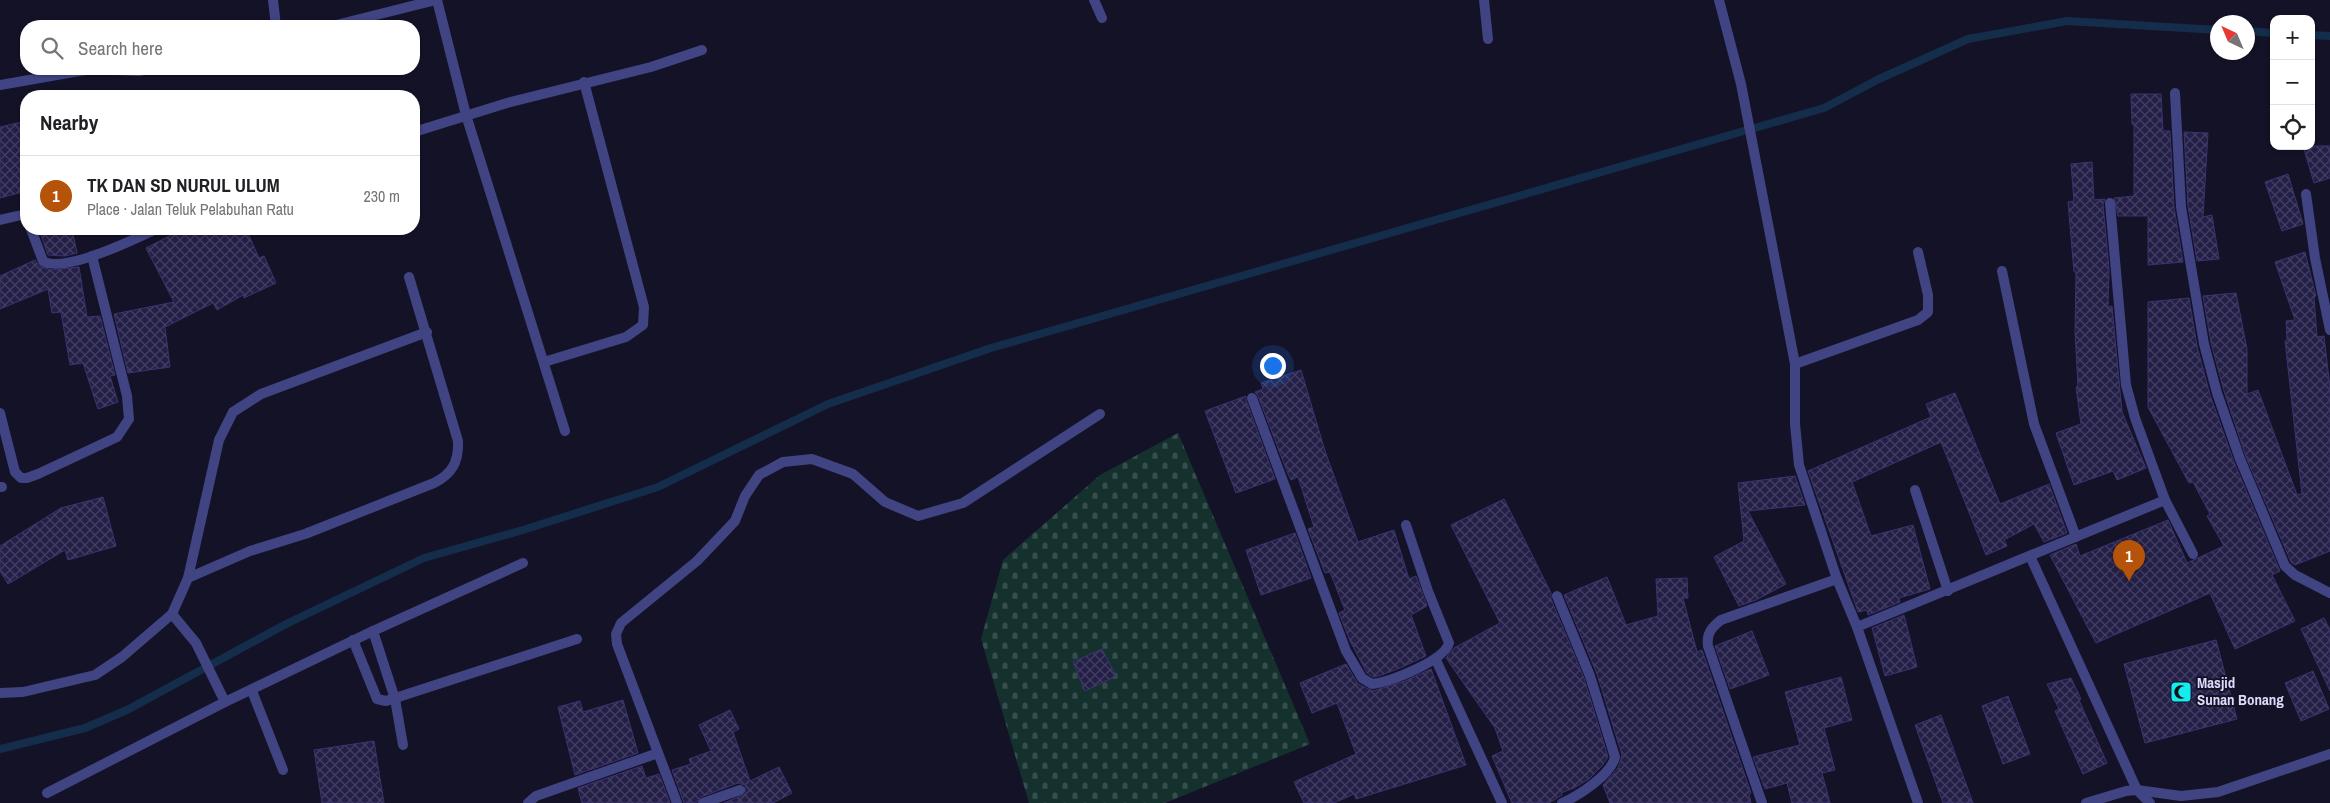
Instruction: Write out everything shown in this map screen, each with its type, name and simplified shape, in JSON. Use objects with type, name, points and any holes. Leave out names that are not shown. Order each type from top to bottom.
[{"type":"street","points":[[273,0],[275,20]]},
{"type":"street","points":[[356,20],[437,0],[466,114],[565,431]]},
{"type":"street","points":[[1094,0],[1102,18]]},
{"type":"street","points":[[1484,0],[1488,39]]},
{"type":"street","points":[[1719,0],[1741,84],[1750,139],[1795,364],[1799,465],[1837,579],[1857,627],[1918,803]]},
{"type":"street","points":[[420,130],[466,114],[584,82],[651,67],[702,50]]},
{"type":"street","points":[[0,85],[58,75]]},
{"type":"street","points":[[544,362],[626,336],[643,325],[644,307],[584,82]]},
{"type":"street","points":[[2175,93],[2181,207],[2204,344],[2217,393],[2240,459],[2286,566],[2295,575],[2330,593]]},
{"type":"street","points":[[2306,194],[2315,258],[2330,330]]},
{"type":"street","points":[[2110,203],[2126,385],[2135,418],[2164,500],[2193,554]]},
{"type":"street","points":[[0,220],[20,215]]},
{"type":"street","points":[[33,235],[43,261],[47,264],[58,264],[92,256],[142,235]]},
{"type":"street","points":[[1795,364],[1918,320],[1928,312],[1928,295],[1918,252]]},
{"type":"street","points":[[0,413],[15,472],[21,478],[38,474],[117,437],[124,428],[129,418],[125,382],[92,256]]},
{"type":"street","points":[[2002,271],[2034,424],[2076,537]]},
{"type":"street","points":[[188,578],[250,551],[305,534],[434,483],[450,472],[458,457],[458,441],[410,277]]},
{"type":"street","points":[[0,693],[23,692],[94,675],[122,657],[172,614],[188,578],[219,440],[233,412],[261,394],[426,332]]},
{"type":"street","points":[[1252,398],[1346,651],[1362,678],[1369,683],[1378,683],[1436,660],[1446,651],[1449,640],[1428,591],[1406,525]]},
{"type":"street","points":[[677,803],[617,644],[616,634],[620,623],[697,561],[735,521],[745,496],[759,475],[783,462],[812,459],[853,474],[885,502],[918,516],[963,502],[1100,414]]},
{"type":"street","points":[[1915,490],[1948,590]]},
{"type":"street","points":[[1857,627],[2164,500]]},
{"type":"street","points":[[2030,556],[2137,790],[2150,803]]},
{"type":"street","points":[[46,793],[225,702],[252,691],[373,631],[523,563]]},
{"type":"street","points":[[1762,803],[1708,646],[1707,636],[1721,620],[1837,579]]},
{"type":"street","points":[[1557,596],[1590,676],[1615,757],[1612,765],[1602,776],[1562,803]]},
{"type":"street","points":[[172,614],[196,643],[225,702]]},
{"type":"street","points":[[373,631],[395,699],[403,745]]},
{"type":"street","points":[[354,640],[377,699],[386,701],[577,639]]},
{"type":"street","points":[[1436,660],[1502,803]]},
{"type":"street","points":[[252,691],[283,770]]},
{"type":"street","points":[[528,803],[536,796],[658,753]]},
{"type":"street","points":[[2086,803],[2126,791],[2137,790],[2181,796],[2218,792],[2330,754]]},
{"type":"street","points":[[703,803],[740,790]]},
{"type":"green space","points":[[1178,433],[1310,744],[1165,803],[1029,803],[981,639],[1003,560],[1100,475]]},
{"type":"building","points":[[2131,94],[2161,94],[2163,131],[2170,131],[2174,207],[2183,262],[2148,265],[2148,216],[2118,216],[2114,198],[2134,196],[2134,124],[2132,124]]},
{"type":"building","points":[[20,122],[20,193],[0,198],[0,127]]},
{"type":"building","points":[[2184,132],[2208,133],[2203,217],[2212,215],[2219,259],[2197,261],[2188,206]]},
{"type":"building","points":[[2315,146],[2330,146],[2330,178],[2314,183],[2304,150],[2315,150]]},
{"type":"building","points":[[2092,162],[2094,200],[2105,199],[2103,204],[2109,269],[2108,307],[2112,306],[2122,412],[2146,468],[2117,480],[2113,471],[2074,485],[2056,433],[2081,424],[2076,387],[2078,386],[2075,333],[2076,272],[2074,272],[2068,202],[2074,201],[2071,164]]},
{"type":"building","points":[[2288,174],[2303,224],[2282,231],[2265,182]]},
{"type":"building","points":[[41,235],[73,235],[77,253],[65,256],[48,255]]},
{"type":"building","points":[[171,235],[249,235],[259,258],[264,256],[276,283],[244,298],[243,295],[217,310],[213,303],[165,327],[170,367],[128,373],[114,314],[174,302],[146,248]]},
{"type":"building","points":[[2305,252],[2316,296],[2314,297],[2317,337],[2324,336],[2330,388],[2330,551],[2295,565],[2291,562],[2246,457],[2224,391],[2211,343],[2203,296],[2236,293],[2247,349],[2247,394],[2258,390],[2297,495],[2302,494],[2285,341],[2287,340],[2286,321],[2295,320],[2275,262]]},
{"type":"building","points":[[35,260],[39,266],[51,270],[79,267],[87,317],[100,316],[115,375],[110,376],[118,402],[98,409],[83,363],[70,365],[61,312],[52,313],[48,289],[0,309],[0,276]]},
{"type":"building","points":[[2189,298],[2197,346],[2210,395],[2234,462],[2280,571],[2272,575],[2295,621],[2235,649],[2210,593],[2096,643],[2050,555],[2076,544],[2080,556],[2168,520],[2187,563],[2224,546],[2207,516],[2210,514],[2193,482],[2189,483],[2148,407],[2148,302]]},
{"type":"building","points":[[1301,370],[1325,451],[1358,542],[1394,530],[1409,579],[1416,576],[1427,606],[1411,615],[1426,656],[1379,676],[1373,677],[1367,673],[1350,641],[1339,613],[1345,610],[1330,572],[1325,573],[1308,529],[1314,527],[1298,477],[1291,480],[1255,392],[1263,389],[1261,383]]},
{"type":"building","points":[[1955,393],[2000,504],[2049,484],[2067,533],[2044,542],[2034,524],[2004,540],[2007,546],[1986,555],[1941,442],[1852,482],[1871,536],[1913,525],[1930,589],[1899,598],[1900,602],[1868,615],[1867,610],[1858,612],[1808,471],[1931,417],[1926,404]]},
{"type":"building","points":[[1246,396],[1275,479],[1236,493],[1205,411]]},
{"type":"building","points":[[1795,476],[1805,505],[1748,511],[1786,584],[1756,600],[1739,606],[1714,557],[1744,541],[1738,483]]},
{"type":"building","points":[[103,497],[116,546],[68,560],[65,550],[8,584],[0,571],[0,546],[61,508]]},
{"type":"building","points":[[1504,499],[1551,593],[1551,599],[1584,678],[1608,757],[1589,779],[1561,793],[1562,795],[1549,803],[1512,803],[1492,756],[1503,751],[1495,728],[1446,658],[1454,648],[1500,623],[1451,525]]},
{"type":"building","points":[[1295,533],[1311,578],[1261,595],[1246,550]]},
{"type":"building","points":[[1607,577],[1626,625],[1658,616],[1656,579],[1687,578],[1688,598],[1683,598],[1697,652],[1702,650],[1751,793],[1749,794],[1751,803],[1610,803],[1603,785],[1618,768],[1622,755],[1597,674],[1564,595]]},
{"type":"building","points":[[1904,615],[1917,667],[1885,676],[1872,628]]},
{"type":"building","points":[[2324,618],[2330,630],[2330,691],[2301,629]]},
{"type":"building","points":[[1752,631],[1769,675],[1730,689],[1715,646]]},
{"type":"building","name":"Masjid Sunan Bonang","points":[[2216,640],[2237,719],[2145,743],[2124,664]]},
{"type":"building","points":[[1102,649],[1116,676],[1085,691],[1073,662]]},
{"type":"building","points":[[1346,664],[1358,684],[1373,691],[1405,681],[1431,669],[1466,765],[1356,799],[1354,794],[1334,803],[1304,803],[1294,782],[1356,754],[1337,703],[1312,713],[1300,683]]},
{"type":"building","points":[[2313,671],[2329,709],[2301,721],[2285,683]]},
{"type":"building","points":[[1841,677],[1852,720],[1824,728],[1835,770],[1822,773],[1830,803],[1792,803],[1787,783],[1765,789],[1753,757],[1800,745],[1785,692]]},
{"type":"building","points":[[2071,678],[2107,763],[2083,774],[2055,711],[2059,709],[2047,684]]},
{"type":"building","points":[[2008,696],[2030,754],[2003,764],[1982,706]]},
{"type":"building","points":[[623,700],[638,753],[575,775],[558,707],[580,701],[583,712]]},
{"type":"building","points":[[730,710],[739,729],[733,732],[750,781],[779,767],[792,793],[773,803],[724,803],[745,794],[745,785],[738,783],[701,797],[696,803],[684,803],[672,770],[691,764],[689,759],[711,751],[699,725]]},
{"type":"building","points":[[1941,715],[1973,803],[1943,803],[1915,725]]},
{"type":"building","points":[[374,741],[384,803],[322,803],[314,750]]},
{"type":"building","points":[[642,766],[646,778],[659,774],[670,803],[582,803],[578,788]]},
{"type":"waterway","points":[[0,749],[85,728],[127,710],[288,623],[424,558],[523,530],[658,487],[828,404],[991,348],[1824,108],[1879,79],[1968,39],[2067,21],[2210,30]]},
{"type":"waterway","points":[[2255,32],[2270,33]]},
{"type":"waterway","points":[[2315,35],[2330,36]]},
{"type":"place","name":"TK DAN SD NURUL ULUM","points":[[2129,581]]},
{"type":"place","name":"Masjid Sunan Bonang","points":[[2181,692]]}]
